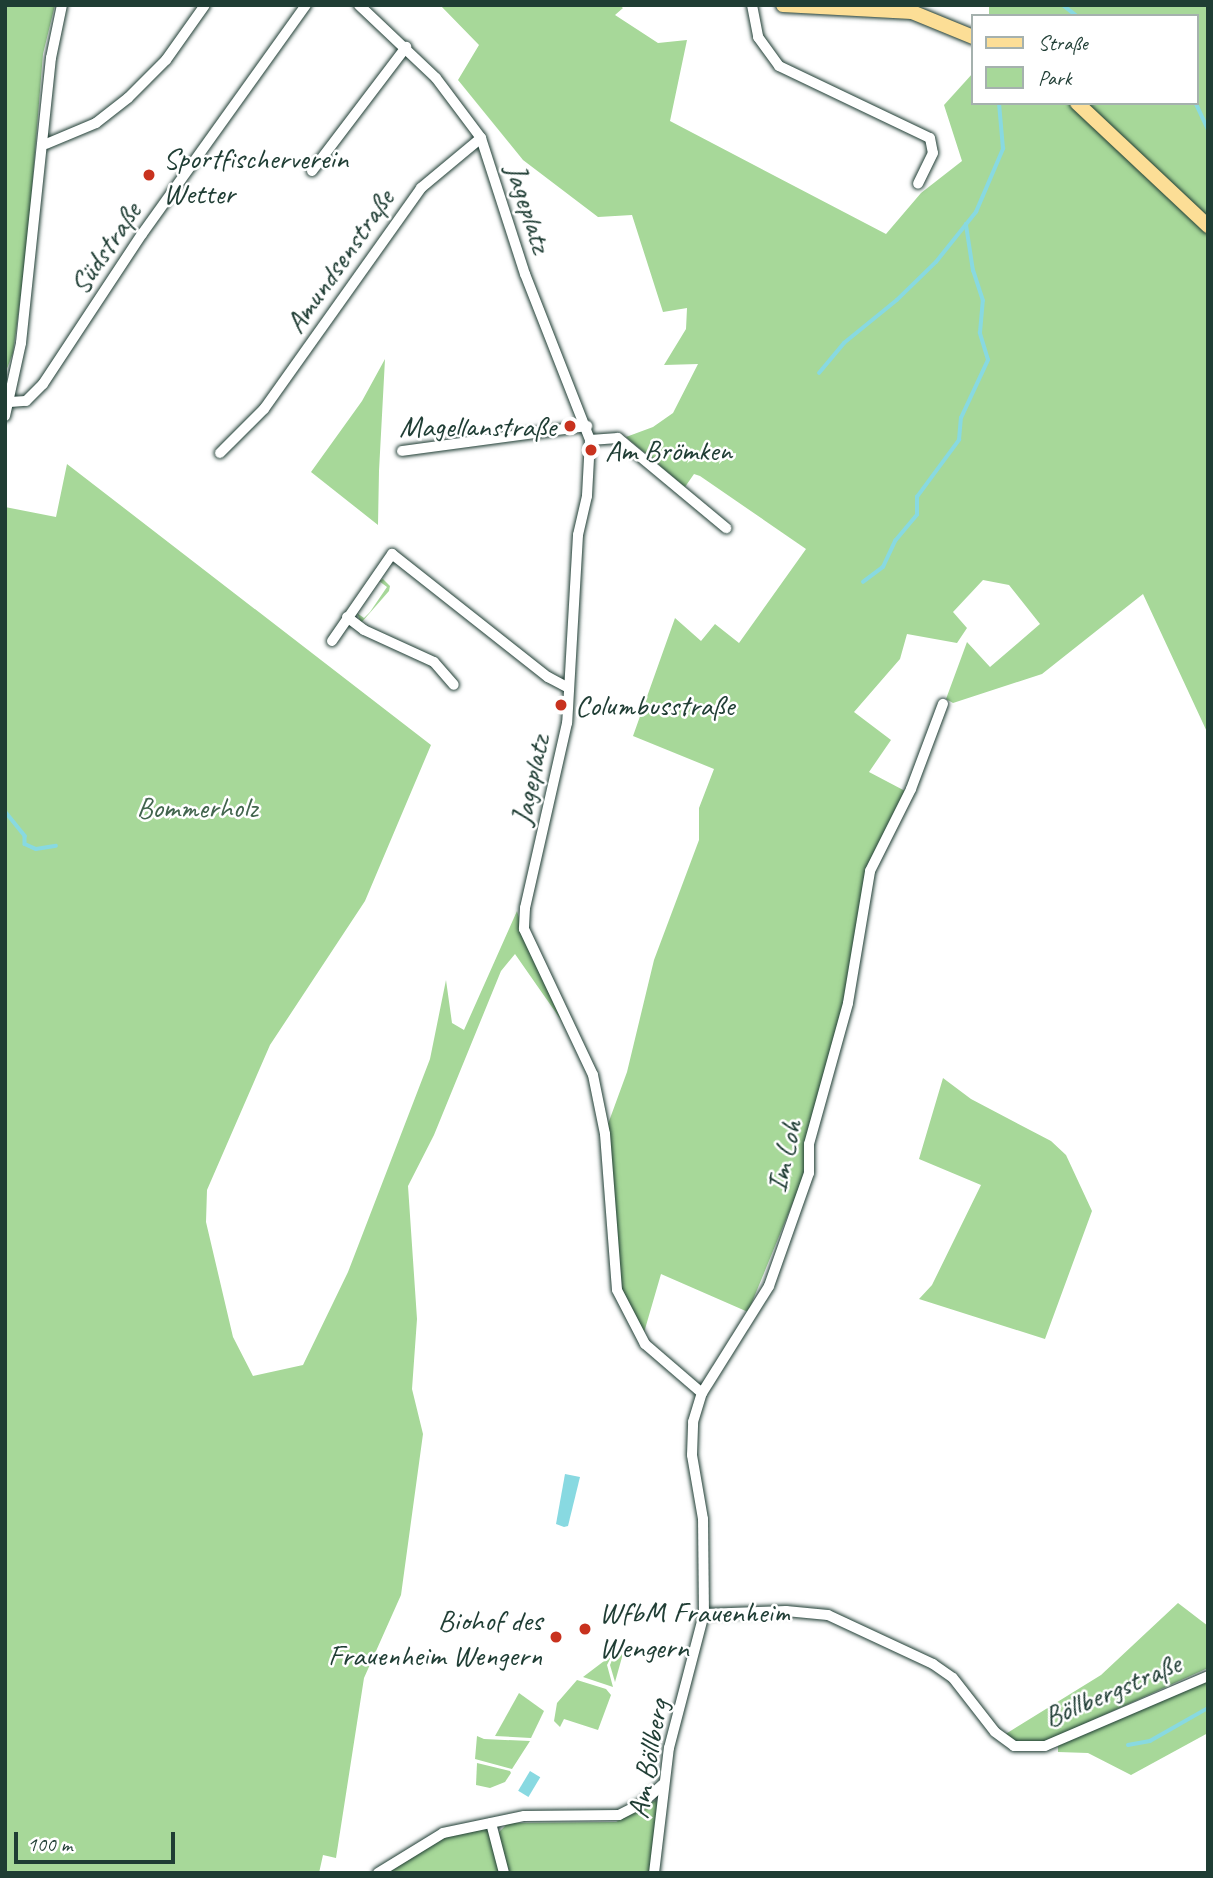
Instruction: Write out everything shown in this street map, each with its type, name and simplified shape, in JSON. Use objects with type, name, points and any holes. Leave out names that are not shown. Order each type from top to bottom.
[{"type":"main road","points":[[783,5],[912,12],[972,37]]},
{"type":"main road","points":[[1079,105],[1208,226]]},
{"type":"street","points":[[5,416],[10,401],[46,144],[52,49],[62,5]]},
{"type":"street","points":[[46,144],[96,124],[128,98],[166,60],[205,5]]},
{"type":"street","name":"Südstraße","points":[[10,401],[26,401],[43,384],[179,181],[306,5]]},
{"type":"street","name":"Jageplatz","points":[[359,5],[406,47],[449,93],[481,138],[525,274],[587,426],[590,440],[566,687],[562,758],[525,908],[524,929],[593,1075],[605,1134],[617,1290],[645,1344],[702,1393]]},
{"type":"street","points":[[752,5],[758,37],[779,66],[930,138],[933,153],[918,184]]},
{"type":"street","points":[[312,171],[406,47]]},
{"type":"street","name":"Amundsenstraße","points":[[220,453],[264,409],[421,188],[481,138]]},
{"type":"street","points":[[402,451],[587,426]]},
{"type":"street","points":[[590,440],[618,438],[726,528]]},
{"type":"street","points":[[332,641],[387,558],[396,556],[548,677],[566,687]]},
{"type":"street","points":[[347,617],[440,667],[454,685]]},
{"type":"street","name":"Im Loh","points":[[704,1614],[704,1519],[692,1455],[693,1422],[702,1393],[769,1286],[810,1173],[809,1144],[848,1003],[870,871],[911,789],[943,704]]},
{"type":"street","name":"Böllbergstraße","points":[[704,1614],[786,1611],[828,1615],[933,1664],[953,1678],[995,1731],[1014,1746],[1045,1746],[1208,1676]]},
{"type":"street","name":"Am Böllberg","points":[[654,1873],[665,1807],[664,1783],[704,1614]]},
{"type":"street","points":[[378,1873],[443,1833],[524,1816],[619,1815],[641,1804],[664,1783]]},
{"type":"street","points":[[491,1823],[504,1873]]},
{"type":"green space","points":[[5,5],[55,5],[43,54],[27,250],[13,353],[5,374]]},
{"type":"green space","points":[[440,5],[619,5],[623,8],[615,15],[658,43],[687,40],[670,121],[886,234],[921,193],[962,161],[944,105],[972,74],[972,105],[1072,105],[1208,233],[1208,734],[1143,594],[1042,674],[953,703],[946,699],[967,642],[990,667],[1040,624],[1009,585],[983,580],[953,612],[967,628],[957,643],[907,634],[900,659],[854,712],[891,740],[869,772],[907,792],[884,833],[845,1005],[808,1136],[803,1178],[748,1312],[661,1274],[643,1336],[622,1291],[608,1124],[627,1072],[654,960],[699,840],[699,808],[714,769],[633,736],[675,618],[701,641],[715,624],[739,643],[806,549],[700,476],[694,474],[685,487],[626,437],[653,427],[673,413],[698,364],[664,365],[686,329],[687,308],[663,312],[632,215],[598,217],[523,160],[458,80],[479,45]]},
{"type":"green space","points":[[989,5],[1208,5],[1208,221],[1083,105],[1199,105],[1199,14],[989,14]]},
{"type":"green space","points":[[385,359],[378,525],[311,472],[362,401]]},
{"type":"green space","name":"Bommerholz","points":[[67,464],[431,745],[365,901],[270,1045],[207,1190],[206,1222],[233,1337],[253,1376],[303,1365],[348,1272],[430,1059],[446,980],[452,1023],[464,1030],[517,911],[525,939],[568,1030],[515,954],[501,971],[434,1135],[408,1186],[417,1319],[412,1389],[423,1434],[401,1595],[364,1678],[336,1858],[323,1855],[319,1873],[5,1873],[5,507],[56,517]]},
{"type":"green space","points":[[383,579],[390,586],[389,591],[361,623],[357,613],[364,618],[370,612],[387,587],[379,581]]},
{"type":"green space","points":[[943,1078],[971,1099],[1051,1141],[1066,1155],[1092,1211],[1045,1339],[919,1299],[932,1285],[981,1185],[919,1159]]},
{"type":"green space","points":[[1178,1603],[1208,1626],[1208,1668],[1042,1743],[1015,1741],[1004,1735],[1101,1675]]},
{"type":"green space","points":[[618,1646],[624,1650],[615,1682],[610,1665]]},
{"type":"green space","points":[[612,1655],[607,1665],[613,1687],[583,1677]]},
{"type":"green space","points":[[577,1680],[606,1689],[611,1695],[598,1730],[564,1719],[560,1727],[554,1721],[557,1703]]},
{"type":"green space","points":[[1208,1681],[1208,1733],[1131,1775],[1088,1753],[1058,1752],[1058,1745]]},
{"type":"green space","points":[[519,1693],[544,1711],[531,1738],[495,1736]]},
{"type":"green space","points":[[477,1736],[484,1739],[530,1741],[512,1769],[475,1759]]},
{"type":"green space","points":[[477,1763],[511,1773],[505,1782],[490,1788],[476,1785]]},
{"type":"green space","points":[[656,1800],[660,1808],[650,1873],[506,1873],[498,1833],[508,1823],[616,1822]]},
{"type":"green space","points":[[489,1825],[500,1873],[384,1873],[444,1836]]},
{"type":"water","points":[[565,1474],[580,1477],[568,1526],[564,1527],[556,1524]]},
{"type":"water","points":[[530,1771],[540,1777],[528,1797],[518,1791]]},
{"type":"waterway","points":[[1063,5],[1074,14]]},
{"type":"waterway","points":[[819,373],[844,343],[897,300],[936,262],[976,212],[1003,149],[999,105]]},
{"type":"waterway","points":[[1197,105],[1208,129]]},
{"type":"waterway","points":[[863,582],[883,567],[895,541],[917,515],[917,497],[959,440],[961,418],[988,360],[980,333],[983,301],[973,271],[966,225]]},
{"type":"waterway","points":[[5,811],[25,836],[25,844],[36,849],[56,846]]},
{"type":"waterway","points":[[1128,1745],[1150,1741],[1208,1708]]},
{"type":"place","name":"Sportfischerverein Wetter","points":[[149,175]]},
{"type":"place","name":"Magellanstraße","points":[[570,426]]},
{"type":"place","name":"Am Brömken","points":[[591,450]]},
{"type":"place","name":"Columbusstraße","points":[[561,705]]},
{"type":"place","name":"WfbM Frauenheim Wengern","points":[[585,1629]]},
{"type":"place","name":"Biohof des Frauenheim Wengern","points":[[556,1637]]}]
